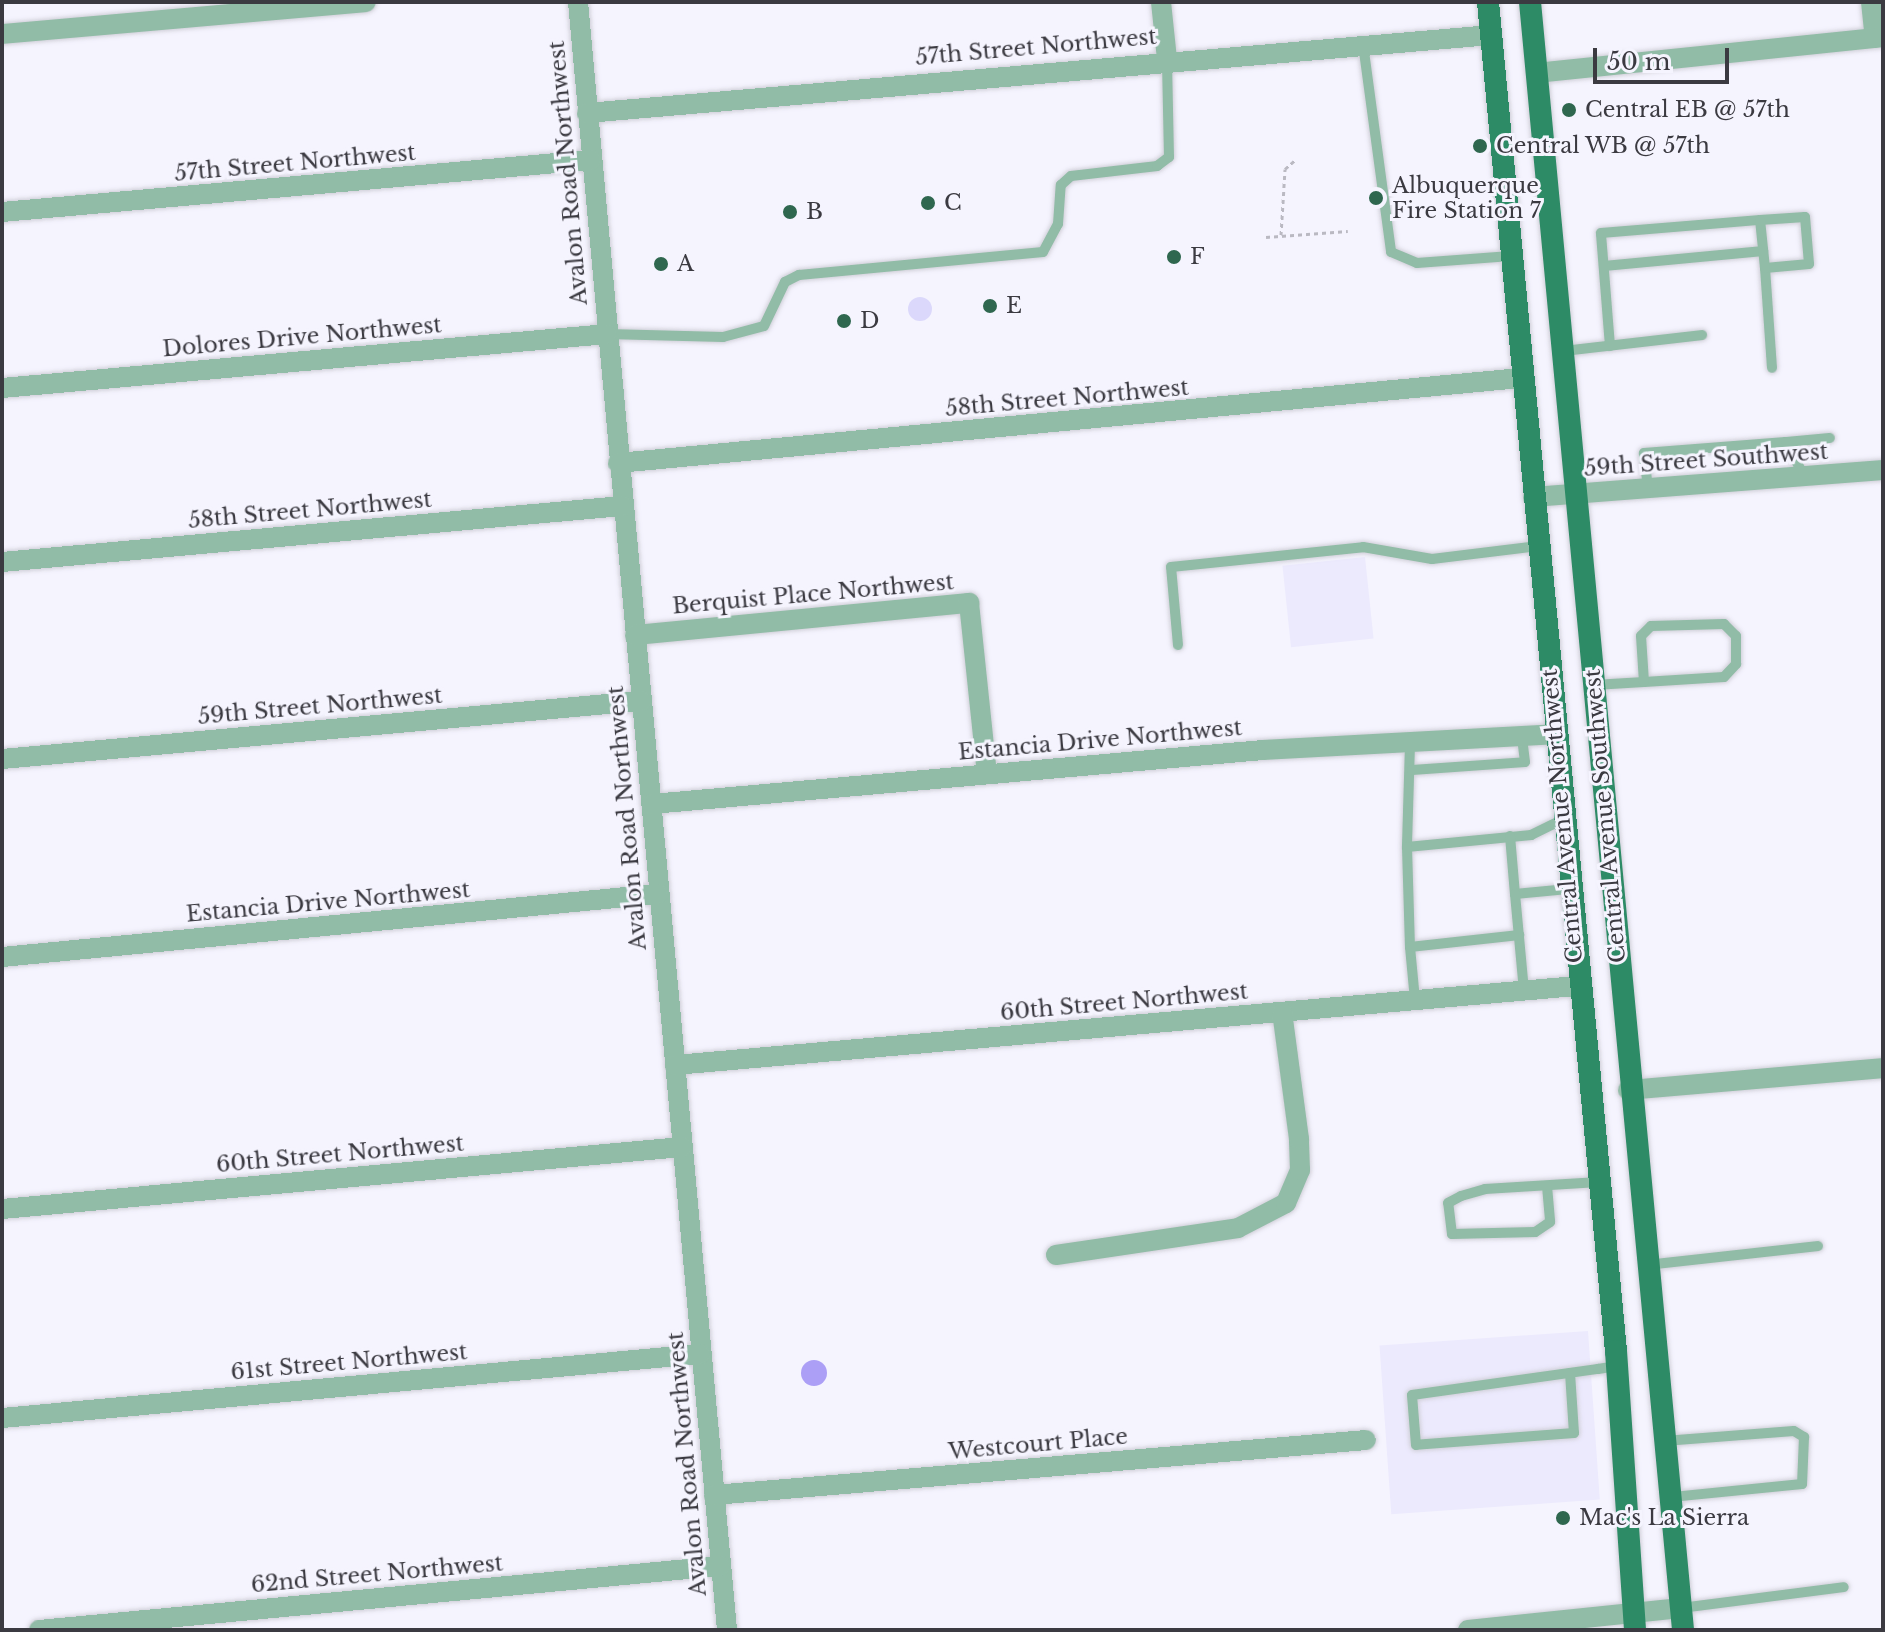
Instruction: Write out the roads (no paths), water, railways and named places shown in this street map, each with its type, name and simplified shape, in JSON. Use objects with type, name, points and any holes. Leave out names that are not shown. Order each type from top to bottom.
[{"type":"main road","name":"Central Avenue Northwest","points":[[1488,2],[1577,986],[1617,1366],[1634,1621]]},
{"type":"main road","name":"Central Avenue Southwest","points":[[1530,2],[1580,493],[1628,1090],[1682,1619]]},
{"type":"street","points":[[2,34],[366,2]]},
{"type":"street","name":"Avalon Road Northwest","points":[[578,2],[727,1630]]},
{"type":"street","points":[[1161,2],[1167,59]]},
{"type":"street","points":[[1536,73],[1879,38],[1871,2]]},
{"type":"street","name":"57th Street Northwest","points":[[587,113],[1167,59],[1491,35]]},
{"type":"street","name":"57th Street Northwest","points":[[2,212],[591,160]]},
{"type":"street","name":"Dolores Drive Northwest","points":[[2,388],[607,334]]},
{"type":"street","name":"58th Street Northwest","points":[[618,463],[1521,378]]},
{"type":"street","name":"59th Street Southwest","points":[[1533,497],[1883,470]]},
{"type":"street","name":"58th Street Northwest","points":[[2,562],[622,506]]},
{"type":"street","name":"Berquist Place Northwest","points":[[635,635],[969,603],[987,774]]},
{"type":"street","name":"59th Street Northwest","points":[[2,759],[641,701]]},
{"type":"street","name":"Estancia Drive Northwest","points":[[652,804],[987,774],[1554,734]]},
{"type":"street","name":"Estancia Drive Northwest","points":[[2,957],[658,894]]},
{"type":"street","name":"60th Street Northwest","points":[[675,1065],[1577,986]]},
{"type":"street","points":[[1056,1255],[1238,1228],[1286,1203],[1300,1170],[1299,1139],[1282,1012]]},
{"type":"street","points":[[1628,1090],[1883,1068]]},
{"type":"street","name":"60th Street Northwest","points":[[2,1209],[682,1147]]},
{"type":"street","name":"61st Street Northwest","points":[[2,1418],[700,1354]]},
{"type":"street","name":"Westcourt Place","points":[[714,1495],[1366,1440]]},
{"type":"street","name":"62nd Street Northwest","points":[[39,1630],[720,1566]]},
{"type":"street","points":[[1468,1630],[1682,1619]]},
{"type":"lane","points":[[1363,43],[1391,252],[1417,263],[1511,256]]},
{"type":"lane","points":[[607,334],[723,337],[764,326],[785,282],[799,275],[1043,252],[1058,224],[1061,185],[1071,176],[1157,166],[1169,157],[1167,59]]},
{"type":"lane","points":[[1610,346],[1601,233],[1805,217],[1809,264],[1765,268]]},
{"type":"lane","points":[[1760,220],[1772,368]]},
{"type":"lane","points":[[1604,266],[1763,251]]},
{"type":"lane","points":[[1564,351],[1702,335]]},
{"type":"lane","points":[[1648,488],[1644,453],[1830,438]]},
{"type":"lane","points":[[1786,442],[1805,477]]},
{"type":"lane","points":[[1178,645],[1171,567],[1363,547],[1432,559],[1538,546]]},
{"type":"lane","points":[[1594,685],[1644,682],[1724,677],[1736,664],[1736,636],[1724,624],[1651,626],[1641,636],[1644,682]]},
{"type":"lane","points":[[1412,770],[1525,762],[1522,736]]},
{"type":"lane","points":[[1410,744],[1412,770],[1407,847],[1415,1000]]},
{"type":"lane","points":[[1407,847],[1510,836],[1562,820]]},
{"type":"lane","points":[[1510,836],[1524,991]]},
{"type":"lane","points":[[1515,894],[1568,889]]},
{"type":"lane","points":[[1410,947],[1519,935]]},
{"type":"lane","points":[[1547,1186],[1550,1222],[1535,1232],[1452,1234],[1448,1203],[1461,1196],[1547,1186],[1599,1182]]},
{"type":"lane","points":[[1645,1265],[1818,1246]]},
{"type":"lane","points":[[1570,1373],[1574,1433],[1416,1445],[1412,1395],[1617,1366]]},
{"type":"lane","points":[[1664,1441],[1794,1431],[1804,1437],[1802,1484],[1671,1497]]},
{"type":"lane","points":[[1682,1619],[1844,1587]]},
{"type":"place","name":"Central EB @ 57th","points":[[1569,110]]},
{"type":"place","name":"Central WB @ 57th","points":[[1480,146]]},
{"type":"place","name":"Albuquerque Fire Station 7","points":[[1376,198]]},
{"type":"place","name":"C","points":[[928,203]]},
{"type":"place","name":"B","points":[[790,212]]},
{"type":"place","name":"F","points":[[1174,257]]},
{"type":"place","name":"A","points":[[661,264]]},
{"type":"place","name":"E","points":[[990,306]]},
{"type":"place","name":"D","points":[[844,321]]},
{"type":"place","name":"Mac's La Sierra","points":[[1563,1518]]}]
